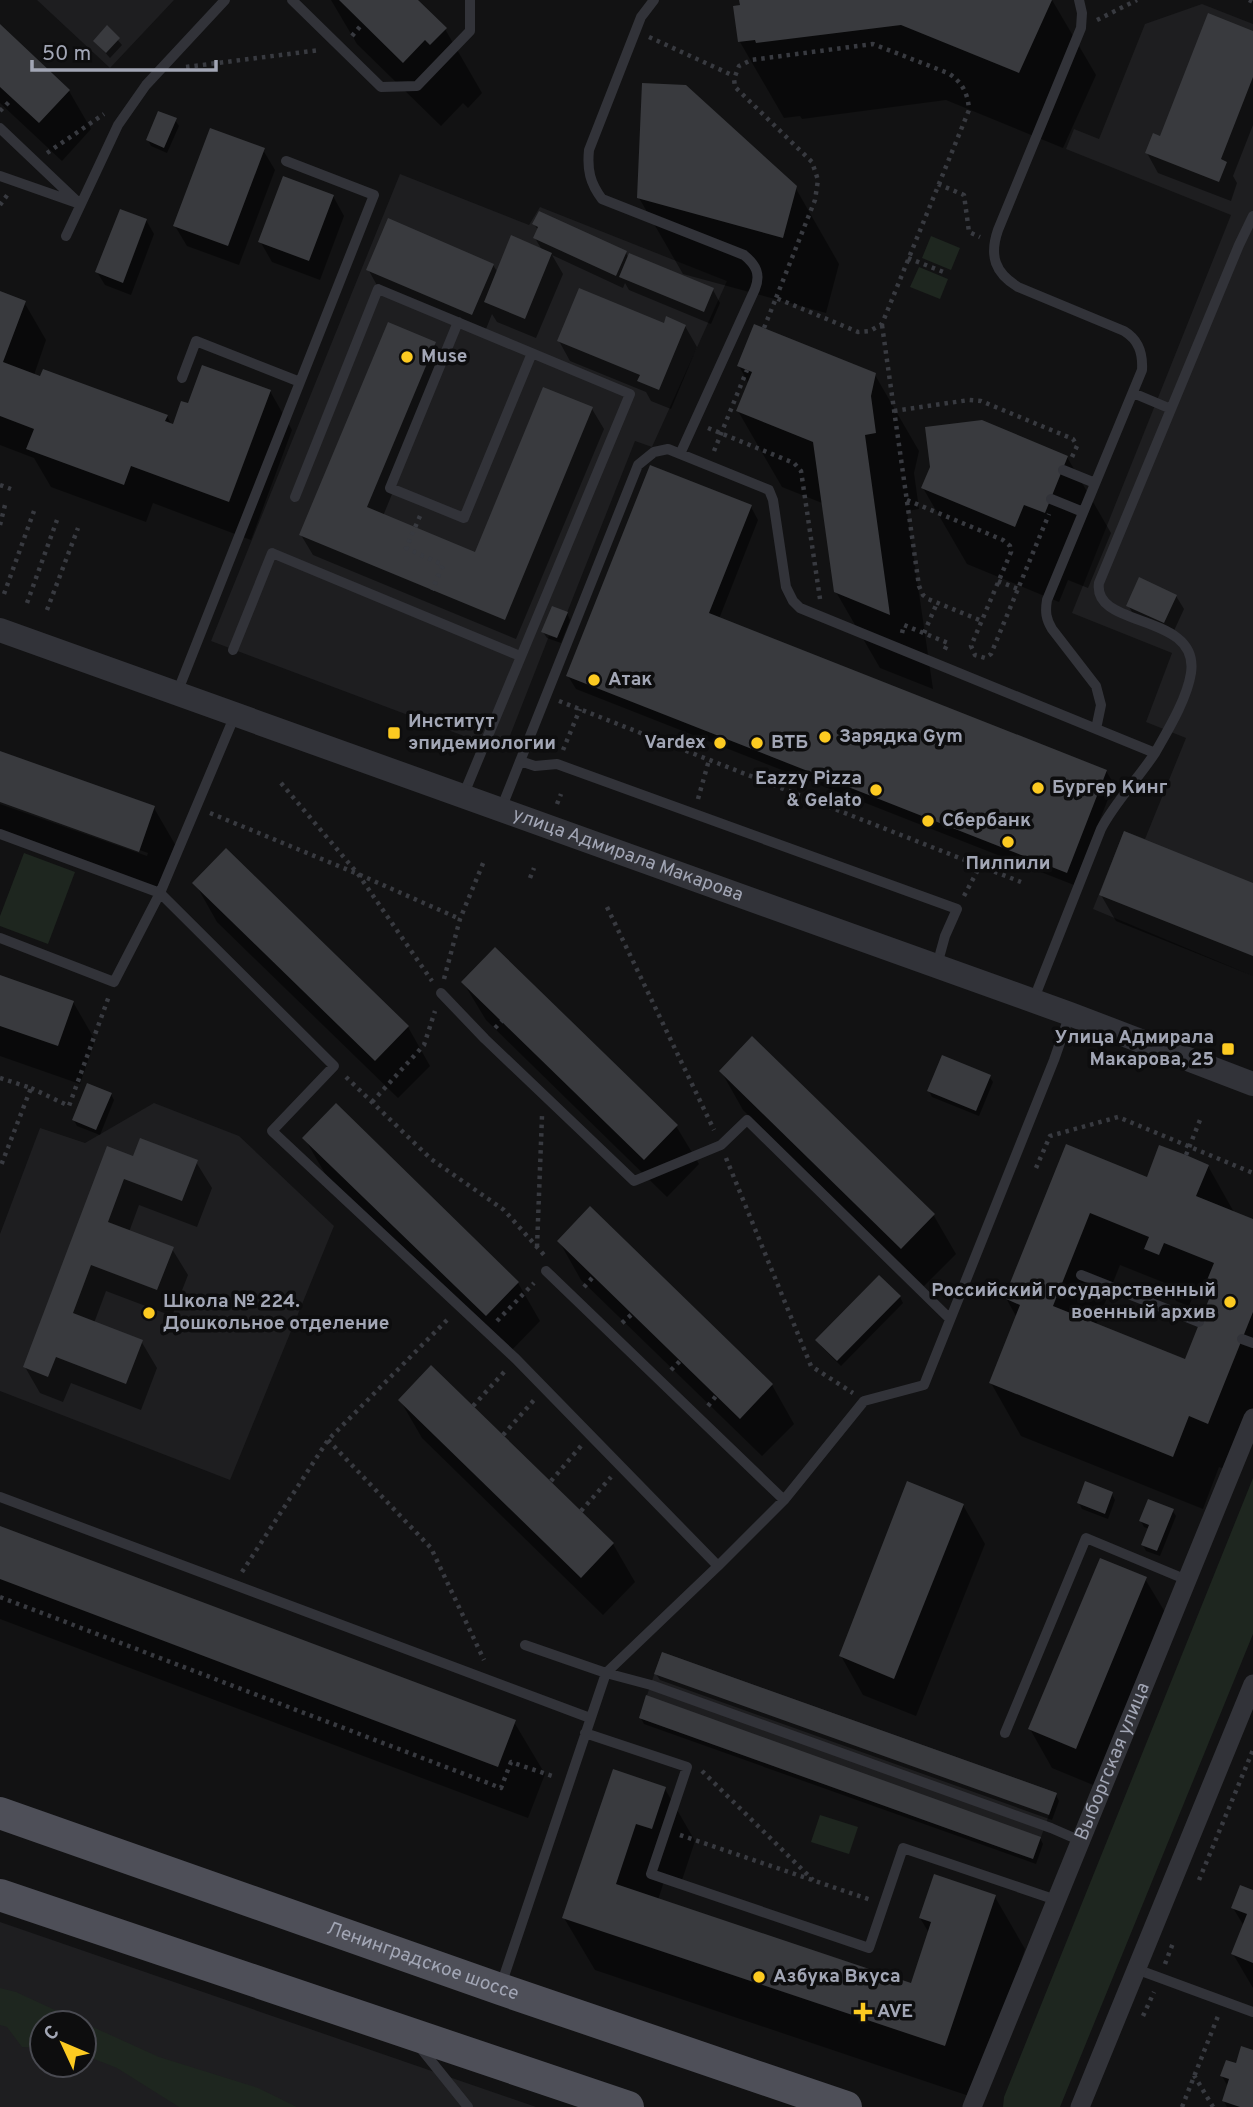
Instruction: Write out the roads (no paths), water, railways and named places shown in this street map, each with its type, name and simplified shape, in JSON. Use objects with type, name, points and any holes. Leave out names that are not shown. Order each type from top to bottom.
[{"type":"main road","name":"Ленинградское шоссе","points":[[0,1813],[500,1989],[846,2107]]},
{"type":"main road","points":[[0,1895],[628,2107]]},
{"type":"street","name":"улица Адмирала Макарова","points":[[0,630],[1070,1014],[1253,1084]]},
{"type":"street","name":"Выборгская улица","points":[[972,2107],[1253,1418]]},
{"type":"street","points":[[1080,2107],[1253,1684]]},
{"type":"lane","points":[[66,236],[118,125],[146,85],[225,0]]},
{"type":"lane","points":[[292,0],[382,87],[417,86],[470,31],[470,0]]},
{"type":"lane","points":[[654,0],[635,31],[589,150],[587,166],[594,188],[602,199],[744,255],[753,263],[758,281],[680,454]]},
{"type":"lane","points":[[1079,0],[1081,28],[998,230],[993,252],[997,268],[1009,281],[1131,335],[1143,359],[1142,370],[1045,609],[1052,629],[1096,686],[1101,705],[1096,729]]},
{"type":"lane","points":[[0,128],[80,204]]},
{"type":"lane","points":[[177,694],[374,195],[286,161]]},
{"type":"lane","points":[[0,176],[80,204]]},
{"type":"lane","points":[[1033,1001],[1101,830],[1155,753],[1172,721],[1191,674],[1188,652],[1181,640],[1168,631],[1107,607],[1098,590],[1253,216]]},
{"type":"lane","points":[[295,497],[378,289],[630,394],[463,796]]},
{"type":"lane","points":[[458,322],[390,488],[464,518],[532,353]]},
{"type":"lane","points":[[181,378],[196,341],[300,382]]},
{"type":"lane","points":[[1132,393],[1171,409]]},
{"type":"lane","points":[[501,810],[638,465],[649,455],[668,449],[766,487],[771,492],[786,587],[800,608],[1155,753]]},
{"type":"lane","points":[[1063,470],[1095,483]]},
{"type":"lane","points":[[1051,499],[1083,512]]},
{"type":"lane","points":[[233,650],[272,553],[520,656]]},
{"type":"lane","points":[[0,938],[114,982],[160,893],[236,715]]},
{"type":"lane","points":[[520,761],[535,766],[557,764],[957,909],[936,966]]},
{"type":"lane","points":[[0,834],[160,893],[334,1066],[272,1130],[516,1359],[718,1566]]},
{"type":"lane","points":[[441,993],[634,1181],[721,1145],[747,1121],[950,1319]]},
{"type":"lane","points":[[500,1989],[606,1673],[784,1500],[864,1401],[924,1385],[1070,1014]]},
{"type":"lane","points":[[546,1271],[784,1500]]},
{"type":"lane","points":[[1082,1275],[1199,1322]]},
{"type":"lane","points":[[1242,1339],[1253,1343]]},
{"type":"lane","points":[[0,1497],[590,1718]]},
{"type":"lane","points":[[1005,1733],[1086,1538],[1187,1580]]},
{"type":"lane","points":[[525,1645],[650,1685],[1081,1841]]},
{"type":"lane","points":[[585,1733],[687,1767],[651,1874],[869,1948],[902,1849],[1056,1900]]},
{"type":"lane","points":[[1136,1969],[1253,2012]]},
{"type":"lane","points":[[408,2032],[468,2107]]},
{"type":"place","name":"Muse","points":[[407,357]]},
{"type":"place","name":"Атак","points":[[594,680]]},
{"type":"place","name":"Институт эпидемиологии","points":[[394,733]]},
{"type":"place","name":"Зарядка Gym","points":[[825,737]]},
{"type":"place","name":"Vardex","points":[[720,743]]},
{"type":"place","name":"ВТБ","points":[[757,743]]},
{"type":"place","name":"Бургер Кинг","points":[[1038,788]]},
{"type":"place","name":"Eazzy Pizza & Gelato","points":[[876,790]]},
{"type":"place","name":"Сбербанк","points":[[928,821]]},
{"type":"place","name":"Пилпили","points":[[1008,842]]},
{"type":"place","name":"Улица Адмирала Макарова, 25","points":[[1228,1049]]},
{"type":"place","name":"Российский государственный военный архив","points":[[1230,1302]]},
{"type":"place","name":"Школа № 224. Дошкольное отделение","points":[[149,1313]]},
{"type":"place","name":"Азбука Вкуса","points":[[759,1977]]},
{"type":"place","name":"AVE","points":[[863,2012]]}]
